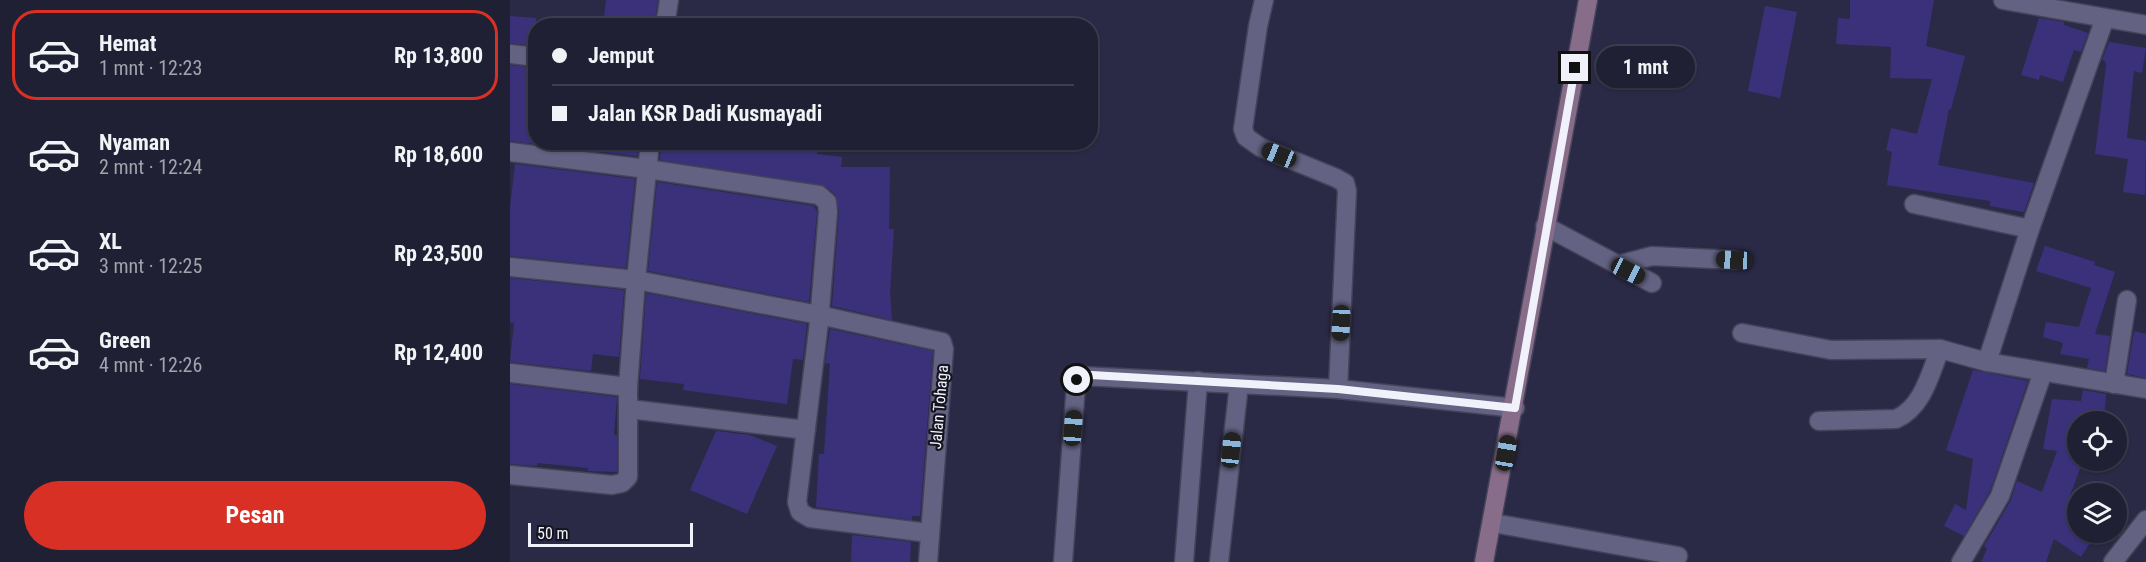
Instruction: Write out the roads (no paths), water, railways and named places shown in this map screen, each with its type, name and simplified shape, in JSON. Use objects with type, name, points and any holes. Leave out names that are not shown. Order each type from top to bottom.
[{"type":"main road","points":[[1484,562],[1515,408],[1545,226],[1588,0]]},
{"type":"street","points":[[666,18],[669,0]]},
{"type":"street","points":[[1264,0],[1243,129],[1246,137],[1260,147],[1336,178],[1345,183],[1347,192],[1338,389]]},
{"type":"street","points":[[2003,0],[2146,25]]},
{"type":"street","points":[[1987,362],[2030,229],[2105,18]]},
{"type":"street","points":[[510,54],[528,56]]},
{"type":"street","points":[[510,475],[612,485],[622,483],[629,468],[628,387],[649,150]]},
{"type":"street","points":[[510,152],[647,169],[819,195],[826,202],[828,212],[819,315],[797,502],[800,512],[810,518],[929,533]]},
{"type":"street","points":[[1914,204],[2030,229]]},
{"type":"street","points":[[1545,226],[1652,283]]},
{"type":"street","points":[[1618,265],[1652,256],[1734,260]]},
{"type":"street","points":[[510,267],[636,280],[819,315]]},
{"type":"street","points":[[2114,384],[2127,300]]},
{"type":"street","name":"Jalan Tohaga","points":[[819,315],[942,342],[944,349],[928,562]]},
{"type":"street","points":[[1742,333],[1831,350],[1940,349],[1987,362],[2146,390]]},
{"type":"street","points":[[1819,421],[1896,419],[1904,415],[1925,388],[1940,349]]},
{"type":"street","points":[[1961,562],[2000,496],[2043,372]]},
{"type":"street","points":[[510,373],[628,387]]},
{"type":"street","points":[[1063,562],[1077,380],[1091,375],[1338,389],[1515,408]]},
{"type":"street","points":[[1184,562],[1198,381]]},
{"type":"street","points":[[1218,562],[1239,384]]},
{"type":"street","points":[[629,409],[806,430]]},
{"type":"street","points":[[2113,562],[2146,520]]},
{"type":"street","points":[[1493,523],[1678,556]]}]
